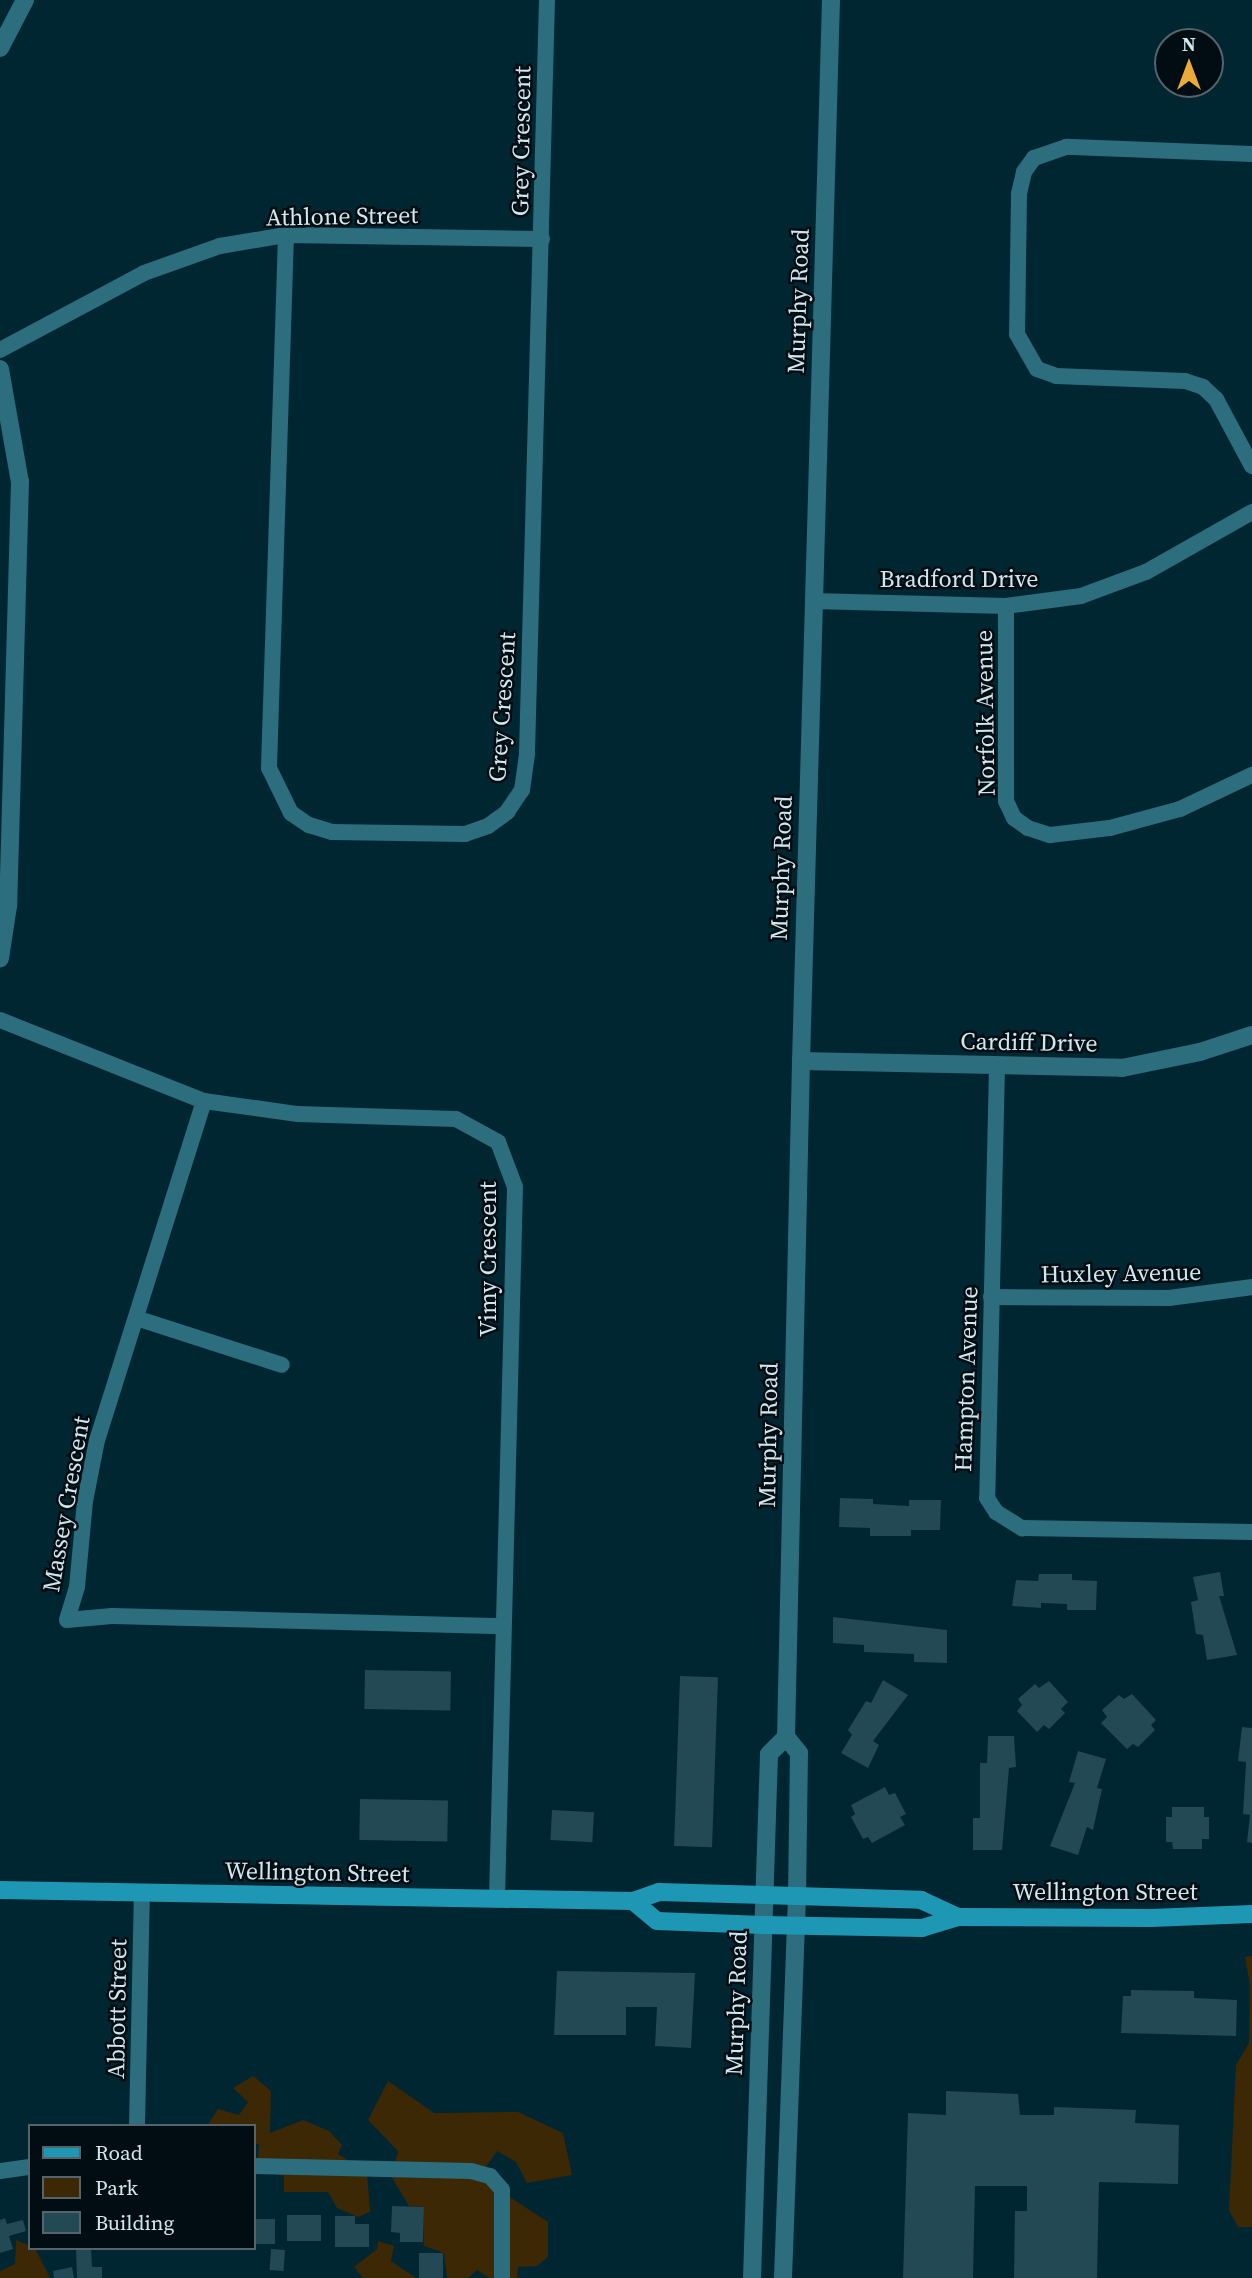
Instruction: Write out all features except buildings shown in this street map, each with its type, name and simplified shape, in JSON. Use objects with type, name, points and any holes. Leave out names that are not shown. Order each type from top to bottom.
[{"type":"main road","name":"Wellington Street","points":[[0,1890],[634,1901],[659,1892],[921,1900],[958,1917]]},
{"type":"main road","name":"Wellington Street","points":[[634,1901],[657,1921],[797,1926],[922,1928],[958,1917],[1150,1919],[1252,1914]]},
{"type":"street","points":[[0,48],[25,0]]},
{"type":"street","name":"Grey Crescent","points":[[286,235],[269,768],[291,813],[309,825],[358,832],[465,834],[488,826],[507,812],[522,789],[542,239],[547,0]]},
{"type":"street","name":"Murphy Road","points":[[783,2278],[797,1926],[799,1753],[786,1737],[800,1061],[831,0]]},
{"type":"street","points":[[1252,154],[1066,147],[1034,158],[1024,172],[1019,194],[1017,334],[1037,369],[1056,376],[1185,381],[1203,387],[1224,413],[1252,466]]},
{"type":"street","name":"Athlone Street","points":[[0,350],[144,273],[220,246],[286,235],[542,239]]},
{"type":"street","points":[[0,369],[20,482],[8,906],[0,958]]},
{"type":"street","name":"Bradford Drive","points":[[813,601],[1006,606],[1043,603],[1114,587],[1252,512]]},
{"type":"street","name":"Norfolk Avenue","points":[[1006,606],[1006,801],[1014,818],[1028,828],[1050,835],[1110,828],[1180,809],[1252,775]]},
{"type":"street","name":"Vimy Crescent","points":[[0,1020],[204,1101],[284,1113],[456,1118],[498,1142],[515,1187],[497,1900]]},
{"type":"street","name":"Cardiff Drive","points":[[800,1061],[1122,1068],[1200,1052],[1252,1035]]},
{"type":"street","name":"Hampton Avenue","points":[[997,1067],[986,1498],[996,1512],[1022,1528],[1252,1532]]},
{"type":"street","name":"Massey Crescent","points":[[204,1101],[97,1440],[85,1501],[77,1587],[67,1620],[112,1616],[503,1626]]},
{"type":"street","name":"Huxley Avenue","points":[[991,1297],[1169,1298],[1252,1287]]},
{"type":"street","points":[[136,1318],[282,1365]]},
{"type":"street","name":"Murphy Road","points":[[752,2278],[769,1754],[786,1737]]},
{"type":"street","name":"Abbott Street","points":[[137,2124],[142,1893]]},
{"type":"street","points":[[256,2166],[471,2171],[490,2176],[502,2190],[502,2278]]},
{"type":"street","points":[[0,2172],[28,2167]]},
{"type":"green space","points":[[1252,1956],[1252,2227],[1238,2227],[1229,2210],[1236,2065],[1249,2043],[1250,1985],[1245,1957]]},
{"type":"green space","points":[[253,2076],[271,2091],[270,2133],[303,2120],[329,2131],[342,2145],[338,2154],[367,2172],[370,2212],[358,2217],[337,2208],[328,2192],[284,2192],[284,2176],[257,2170],[259,2144],[256,2144],[256,2124],[208,2124],[218,2109],[239,2115],[248,2102],[233,2088]]},
{"type":"green space","points":[[388,2081],[434,2113],[518,2112],[563,2133],[572,2175],[527,2183],[516,2162],[497,2151],[479,2177],[548,2222],[548,2257],[537,2266],[518,2267],[517,2277],[522,2278],[489,2278],[477,2270],[468,2278],[447,2278],[444,2253],[424,2246],[424,2207],[409,2206],[391,2176],[398,2151],[368,2120]]},
{"type":"green space","points":[[16,2240],[28,2245],[28,2250],[36,2250],[50,2278],[0,2278],[0,2271],[15,2264]]},
{"type":"green space","points":[[378,2241],[394,2246],[391,2261],[416,2278],[363,2278],[354,2267],[377,2249]]}]
